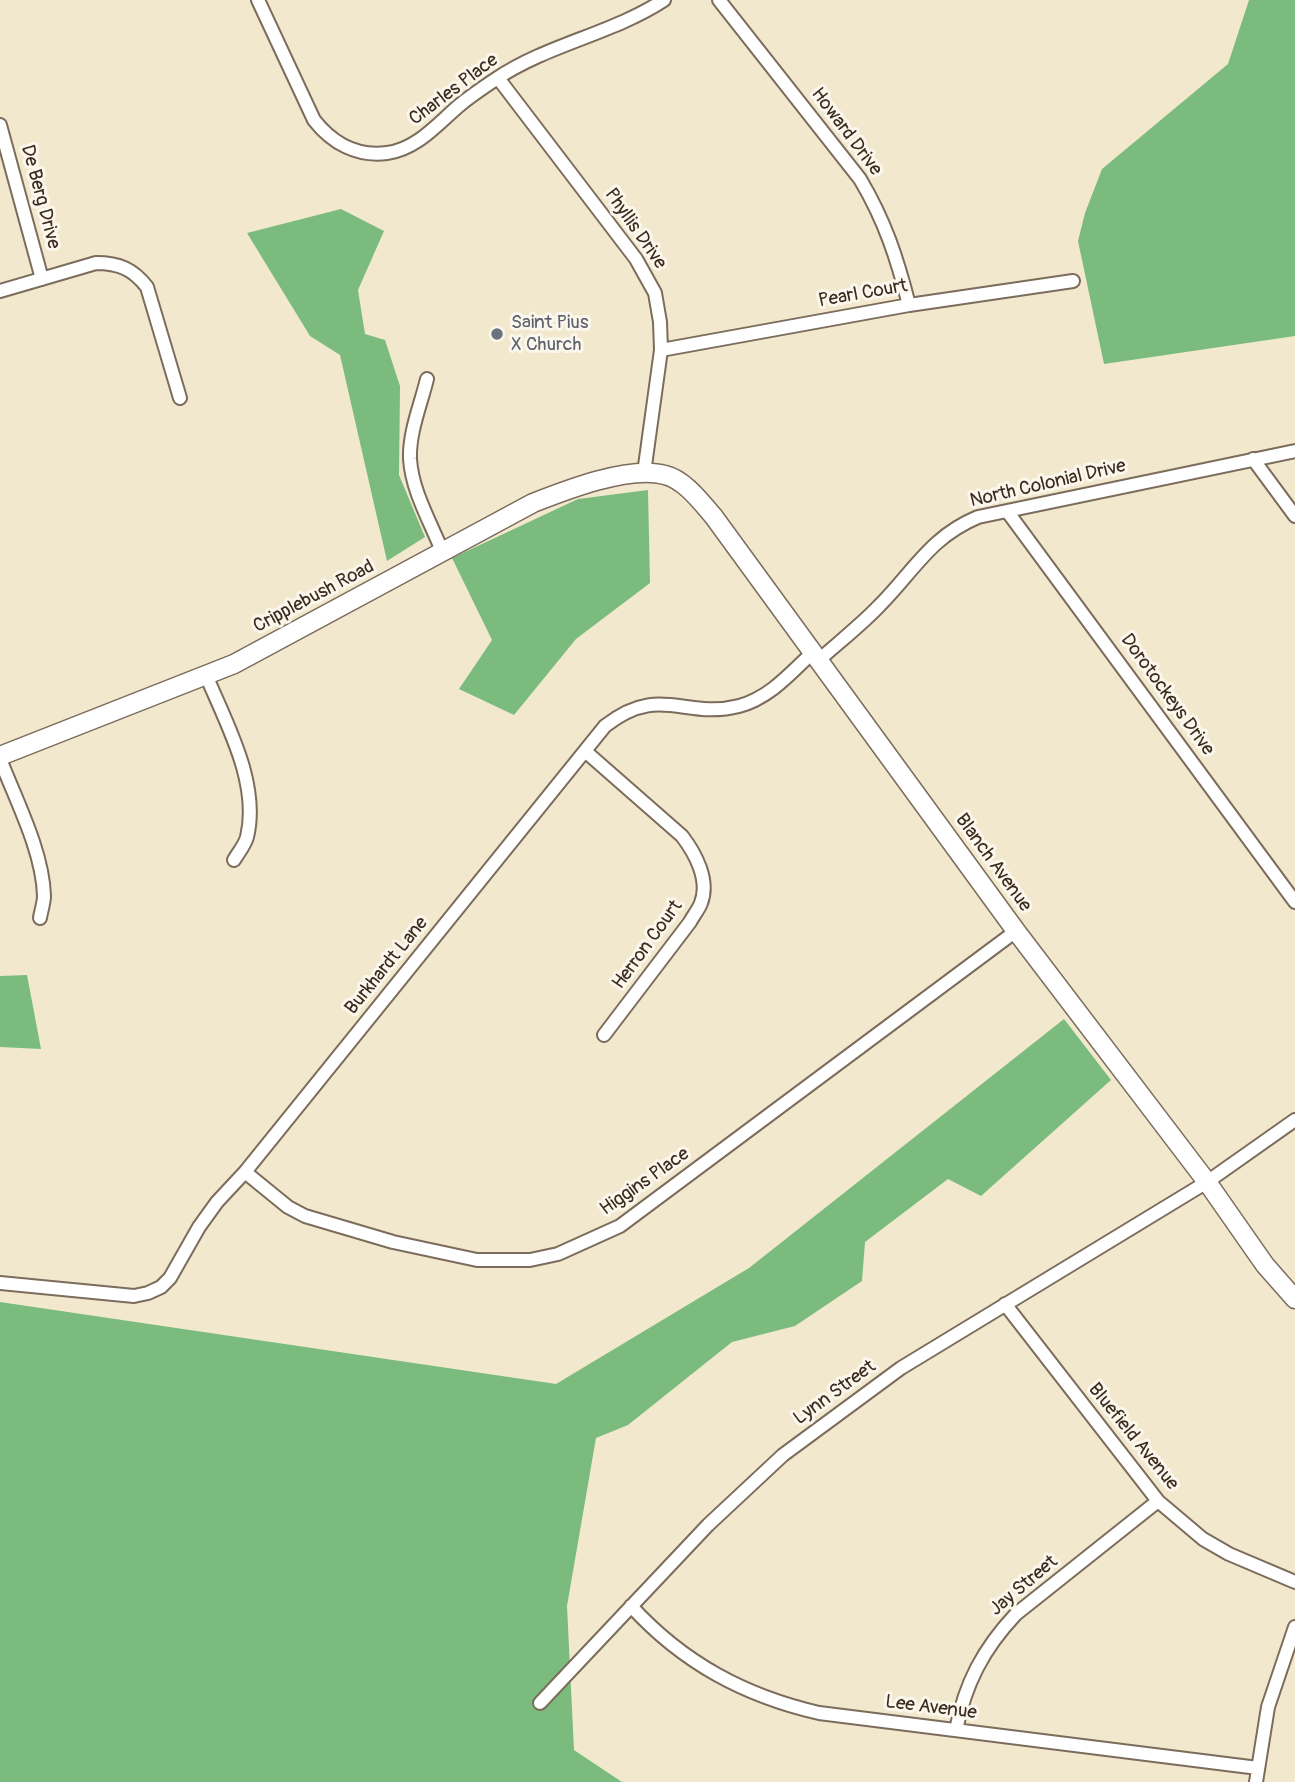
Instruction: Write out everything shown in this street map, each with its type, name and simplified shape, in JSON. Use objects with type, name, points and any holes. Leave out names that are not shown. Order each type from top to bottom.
[{"type":"main road","name":"Cripplebush Road","points":[[0,757],[234,664],[533,503],[586,484],[644,473]]},
{"type":"main road","name":"Blanch Avenue","points":[[644,473],[666,475],[695,495],[714,517],[1016,931],[1207,1182],[1265,1265],[1295,1299]]},
{"type":"street","name":"Charles Place","points":[[258,0],[314,120],[324,133],[353,150],[371,154],[402,150],[418,141],[498,78],[531,59],[617,26],[664,0]]},
{"type":"street","name":"Howard Drive","points":[[719,0],[860,179],[878,208],[890,236],[909,305]]},
{"type":"street","name":"Phyllis Drive","points":[[498,78],[636,259],[655,293],[661,350],[644,473]]},
{"type":"street","name":"De Berg Drive","points":[[0,125],[42,279]]},
{"type":"street","points":[[0,291],[96,263],[113,263],[127,268],[147,287],[180,398]]},
{"type":"street","name":"Pearl Court","points":[[661,350],[909,305],[1073,281]]},
{"type":"street","points":[[427,379],[412,434],[410,458],[416,490],[442,551]]},
{"type":"street","name":"North Colonial Drive","points":[[816,657],[879,607],[941,537],[958,525],[978,517],[1295,451]]},
{"type":"street","points":[[1253,459],[1295,516]]},
{"type":"street","name":"Dorotockeys Drive","points":[[1007,511],[1295,902]]},
{"type":"street","name":"Burkhardt Lane","points":[[0,1283],[134,1296],[161,1287],[170,1278],[199,1227],[217,1202],[605,726],[634,708],[670,703],[702,709],[740,705],[758,699],[816,657]]},
{"type":"street","points":[[206,675],[246,780],[250,810],[246,839],[234,860]]},
{"type":"street","name":"Herron Court","points":[[585,751],[682,836],[696,858],[703,885],[702,902],[690,922],[604,1035]]},
{"type":"street","points":[[0,757],[40,869],[44,898],[40,918]]},
{"type":"street","name":"Higgins Place","points":[[244,1172],[288,1207],[305,1216],[393,1242],[477,1261],[530,1260],[558,1254],[620,1226],[1016,931]]},
{"type":"street","points":[[1207,1182],[1295,1120]]},
{"type":"street","name":"Lynn Street","points":[[540,1703],[708,1525],[783,1455],[901,1368],[1207,1182]]},
{"type":"street","name":"Bluefield Avenue","points":[[1005,1304],[1158,1501],[1203,1539],[1229,1554],[1295,1582]]},
{"type":"street","name":"Jay Street","points":[[956,1730],[961,1703],[970,1678],[998,1633],[1016,1615],[1158,1501]]},
{"type":"street","name":"Lee Avenue","points":[[631,1606],[668,1642],[695,1663],[724,1680],[755,1694],[819,1713],[1258,1768]]},
{"type":"street","points":[[1256,1782],[1268,1707],[1295,1627]]},
{"type":"green space","points":[[1249,0],[1295,0],[1295,336],[1104,364],[1078,241],[1085,213],[1102,169],[1228,64]]},
{"type":"green space","points":[[341,209],[384,231],[358,290],[365,334],[385,340],[400,386],[399,475],[425,537],[387,561],[340,355],[310,336],[247,233]]},
{"type":"green space","points":[[648,490],[650,583],[576,639],[514,715],[459,689],[492,640],[452,558],[578,499]]},
{"type":"green space","points":[[27,975],[41,1049],[0,1047],[0,976]]},
{"type":"green space","points":[[1064,1019],[1111,1080],[981,1196],[948,1179],[865,1242],[862,1281],[795,1326],[732,1342],[628,1425],[596,1438],[567,1606],[574,1750],[622,1782],[0,1782],[0,1302],[556,1384],[749,1268]]},
{"type":"place","name":"Saint Pius X Church","points":[[497,334]]}]
